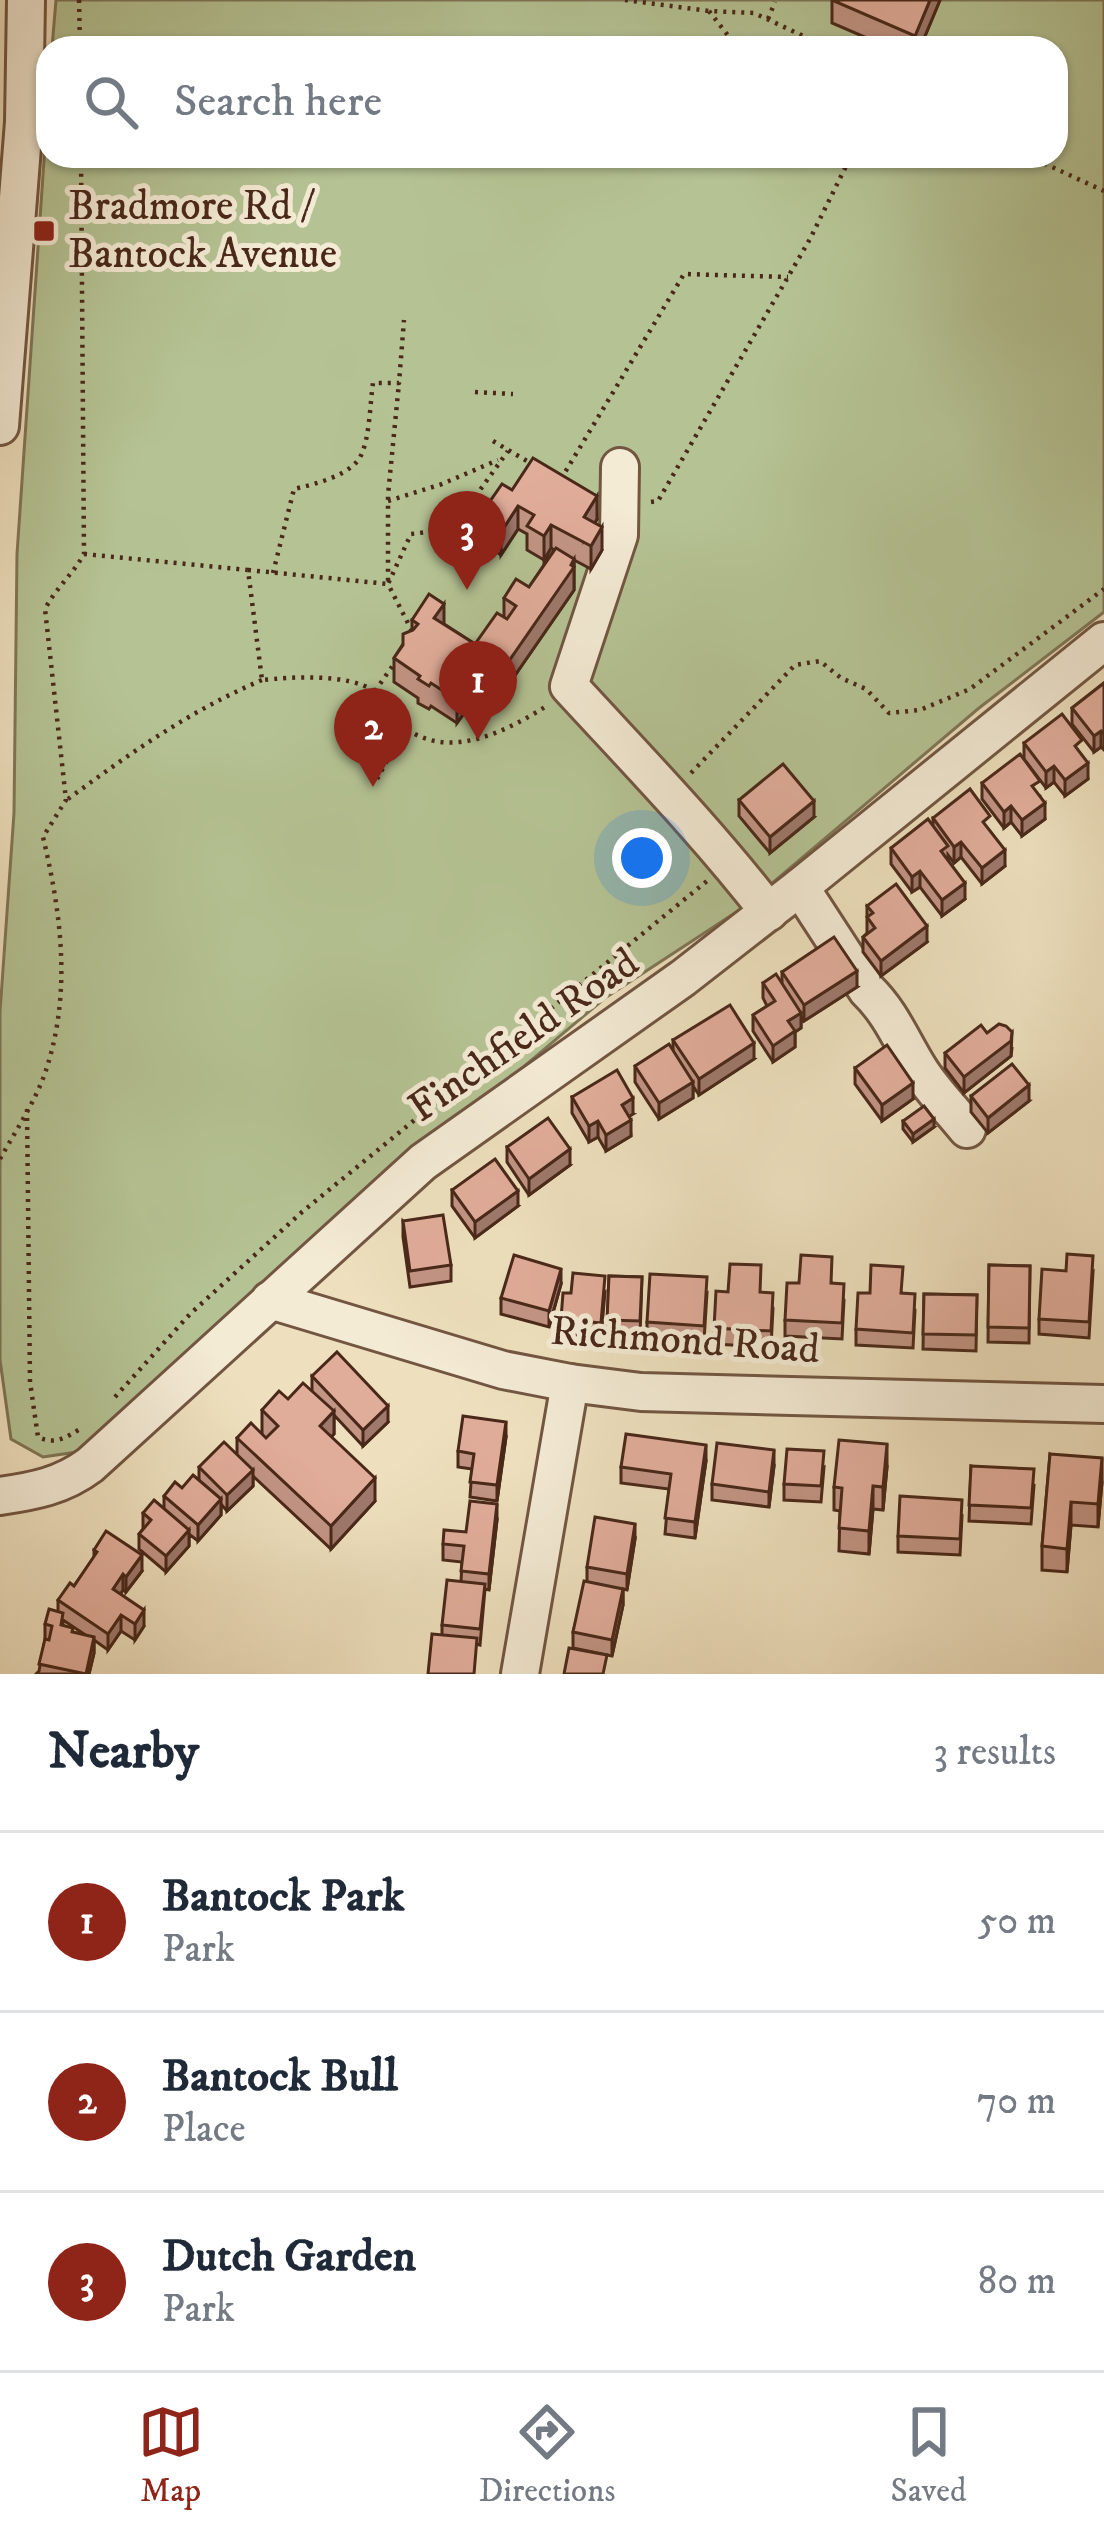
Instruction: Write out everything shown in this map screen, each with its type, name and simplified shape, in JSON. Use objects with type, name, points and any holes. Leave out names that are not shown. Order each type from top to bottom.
[{"type":"street","points":[[0,426],[12,118],[26,0]]},
{"type":"street","points":[[620,467],[619,536],[569,686],[671,794],[769,912]]},
{"type":"street","name":"Finchfield Road","points":[[0,1496],[70,1479],[423,1162],[683,978],[1104,641]]},
{"type":"street","points":[[800,887],[899,1030],[920,1071],[967,1129]]},
{"type":"street","name":"Richmond Road","points":[[270,1300],[503,1370],[641,1392],[1104,1404]]},
{"type":"street","points":[[520,1674],[570,1383]]},
{"type":"path","points":[[80,0],[80,36]]},
{"type":"path","points":[[626,0],[754,13],[804,36]]},
{"type":"path","points":[[768,19],[775,2]]},
{"type":"path","points":[[709,11],[728,36]]},
{"type":"path","points":[[66,800],[45,609],[85,554],[81,168]]},
{"type":"path","points":[[620,507],[658,501],[788,278],[844,168]]},
{"type":"path","points":[[1054,168],[1104,191]]},
{"type":"path","points":[[798,236],[808,241]]},
{"type":"path","points":[[560,481],[684,274],[788,278]]},
{"type":"path","points":[[404,320],[388,501],[388,584],[413,635]]},
{"type":"path","points":[[273,573],[293,489],[333,476],[362,455],[374,383],[399,383]]},
{"type":"path","points":[[475,392],[513,394]]},
{"type":"path","points":[[493,441],[506,454],[543,471]]},
{"type":"path","points":[[388,501],[442,484],[506,454]]},
{"type":"path","points":[[388,584],[411,534],[452,529],[506,454]]},
{"type":"path","points":[[85,554],[388,584]]},
{"type":"path","points":[[248,570],[262,680]]},
{"type":"path","points":[[671,794],[795,665],[820,662],[866,689],[889,713],[920,710],[970,688],[1104,589]]},
{"type":"path","points":[[374,691],[400,654]]},
{"type":"path","points":[[0,1159],[44,1077],[55,1032],[62,943],[43,837],[66,800],[173,725],[262,680],[302,676],[342,680],[374,691],[405,728],[424,739],[450,743],[513,726],[569,686]]},
{"type":"path","points":[[376,779],[405,728]]},
{"type":"path","points":[[113,1398],[190,1314],[302,1212],[730,862]]},
{"type":"path","points":[[27,1109],[34,1422],[38,1437],[47,1442],[60,1441],[94,1419]]},
{"type":"green space","points":[[56,0],[1104,0],[1104,612],[979,708],[744,907],[605,998],[77,1452],[43,1457],[11,1439],[0,1360],[0,1012],[14,813],[17,554],[43,168],[1068,168],[1068,36],[53,36]]},
{"type":"building","points":[[832,0],[930,0],[915,36]]},
{"type":"building","points":[[533,458],[597,496],[584,517],[602,527],[591,546],[551,525],[544,536],[527,526],[534,515],[518,506],[501,532],[479,517],[502,484],[512,490]]},
{"type":"building","points":[[556,548],[574,559],[574,567],[500,674],[494,670],[478,694],[467,686],[457,700],[418,679],[394,658],[403,645],[403,634],[418,624],[412,620],[429,594],[444,604],[434,618],[475,644],[497,613],[507,619],[516,606],[504,598],[516,579],[529,587]]},
{"type":"building","points":[[1104,683],[1104,734],[1094,736],[1072,708]]},
{"type":"building","points":[[1062,714],[1082,740],[1075,746],[1088,763],[1065,780],[1054,766],[1046,772],[1024,743]]},
{"type":"building","points":[[1020,754],[1040,781],[1032,786],[1045,803],[1022,820],[1011,806],[1004,812],[982,783]]},
{"type":"building","points":[[783,764],[814,801],[770,837],[739,800]]},
{"type":"building","points":[[970,789],[990,816],[983,822],[1005,850],[982,868],[961,842],[954,847],[933,818]]},
{"type":"building","points":[[928,819],[948,846],[941,851],[965,883],[942,900],[920,871],[912,877],[891,848]]},
{"type":"building","points":[[896,884],[927,926],[881,961],[863,937],[875,928],[867,917],[873,913],[867,906]]},
{"type":"building","points":[[834,937],[857,971],[804,1005],[782,972]]},
{"type":"building","points":[[776,974],[801,1013],[788,1021],[795,1031],[773,1046],[753,1015],[775,1001],[763,983]]},
{"type":"building","points":[[730,1005],[754,1043],[699,1079],[673,1040]]},
{"type":"building","points":[[999,1024],[1012,1032],[1011,1041],[964,1077],[945,1053],[981,1025],[987,1033]]},
{"type":"building","points":[[669,1044],[693,1082],[659,1103],[635,1066]]},
{"type":"building","points":[[887,1045],[913,1083],[882,1105],[855,1068]]},
{"type":"building","points":[[1012,1064],[1029,1085],[988,1118],[971,1096]]},
{"type":"building","points":[[617,1070],[633,1098],[622,1105],[631,1120],[606,1135],[598,1121],[589,1126],[572,1097]]},
{"type":"building","points":[[924,1106],[934,1119],[913,1134],[903,1121]]},
{"type":"building","points":[[548,1118],[570,1149],[529,1179],[507,1147]]},
{"type":"building","points":[[495,1159],[518,1191],[475,1222],[452,1190]]},
{"type":"building","points":[[443,1215],[451,1265],[410,1271],[403,1221]]},
{"type":"building","points":[[1067,1254],[1093,1256],[1089,1322],[1039,1319],[1042,1269],[1066,1271]]},
{"type":"building","points":[[514,1255],[561,1269],[549,1311],[501,1298]]},
{"type":"building","points":[[801,1255],[832,1257],[831,1283],[844,1284],[842,1323],[785,1320],[787,1283],[799,1283]]},
{"type":"building","points":[[730,1264],[761,1265],[760,1292],[773,1293],[771,1331],[714,1328],[716,1291],[728,1292]]},
{"type":"building","points":[[871,1265],[903,1267],[901,1293],[915,1294],[913,1333],[856,1329],[858,1293],[870,1293]]},
{"type":"building","points":[[989,1265],[1030,1266],[1029,1328],[988,1327]]},
{"type":"building","points":[[573,1273],[605,1276],[601,1323],[561,1319],[563,1293],[571,1293]]},
{"type":"building","points":[[650,1274],[707,1277],[704,1326],[647,1322]]},
{"type":"building","points":[[609,1276],[642,1277],[640,1321],[607,1320]]},
{"type":"building","points":[[924,1294],[977,1295],[976,1335],[923,1334]]},
{"type":"building","points":[[337,1352],[388,1406],[363,1430],[312,1376]]},
{"type":"building","points":[[303,1383],[334,1411],[320,1426],[375,1478],[331,1526],[237,1438],[251,1423],[266,1438],[278,1426],[262,1410],[279,1391],[288,1399]]},
{"type":"building","points":[[463,1416],[506,1422],[497,1485],[470,1482],[474,1454],[458,1451]]},
{"type":"building","points":[[626,1434],[706,1445],[695,1522],[665,1518],[671,1474],[621,1467]]},
{"type":"building","points":[[839,1440],[887,1444],[883,1487],[873,1486],[869,1531],[839,1528],[842,1488],[834,1487]]},
{"type":"building","points":[[224,1442],[253,1470],[227,1495],[199,1467]]},
{"type":"building","points":[[717,1443],[774,1450],[769,1492],[712,1484]]},
{"type":"building","points":[[787,1449],[824,1451],[821,1486],[784,1484]]},
{"type":"building","points":[[1050,1454],[1102,1458],[1098,1504],[1071,1502],[1067,1549],[1042,1546]]},
{"type":"building","points":[[971,1466],[1034,1469],[1031,1508],[969,1505]]},
{"type":"building","points":[[193,1475],[221,1499],[198,1525],[164,1496],[175,1482],[182,1488]]},
{"type":"building","points":[[900,1496],[962,1500],[960,1539],[898,1536]]},
{"type":"building","points":[[154,1500],[189,1530],[166,1556],[139,1534],[151,1520],[143,1513]]},
{"type":"building","points":[[470,1501],[497,1504],[489,1574],[461,1571],[464,1546],[443,1544],[444,1530],[466,1532]]},
{"type":"building","points":[[595,1517],[635,1524],[627,1574],[587,1567]]},
{"type":"building","points":[[106,1531],[142,1555],[113,1589],[144,1610],[135,1624],[121,1615],[108,1634],[58,1600],[70,1583],[74,1586]]},
{"type":"building","points":[[447,1580],[485,1584],[480,1629],[442,1625]]},
{"type":"building","points":[[584,1581],[623,1589],[612,1640],[573,1632]]},
{"type":"building","points":[[49,1609],[63,1613],[61,1625],[73,1628],[72,1632],[94,1637],[86,1674],[39,1664],[52,1626],[45,1624]]},
{"type":"building","points":[[432,1634],[477,1638],[474,1674],[428,1674]]},
{"type":"building","points":[[569,1648],[607,1655],[603,1674],[564,1674]]},
{"type":"place","name":"Bradmore Rd / Bantock Avenue","points":[[44,231]]},
{"type":"place","name":"Dutch Garden","points":[[467,590]]},
{"type":"place","name":"Bantock Park","points":[[478,740]]},
{"type":"place","name":"Bantock Bull","points":[[373,787]]}]
